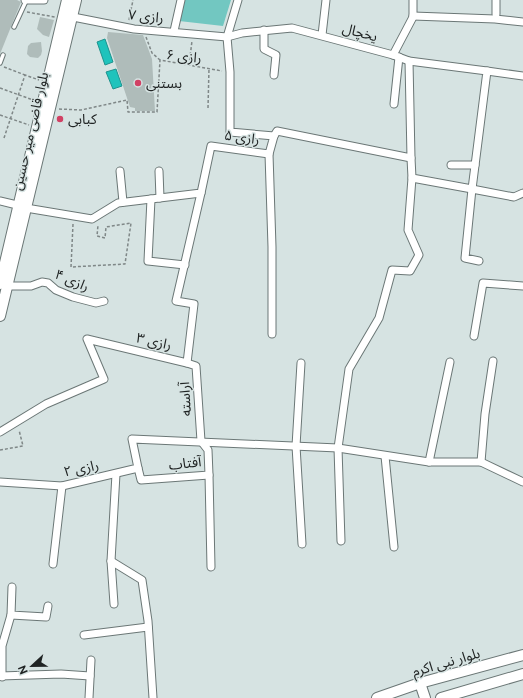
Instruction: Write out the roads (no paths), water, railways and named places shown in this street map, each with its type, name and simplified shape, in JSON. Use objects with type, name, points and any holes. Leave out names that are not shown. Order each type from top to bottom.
[{"type":"main road","name":"بلوار قاضی میر حسین","points":[[22,206],[50,109],[66,0]]},
{"type":"main road","name":"بلوار قاضی میر حسین","points":[[0,316],[4,285],[63,17],[76,0]]},
{"type":"main road","name":"بلوار نبی اکرم","points":[[377,698],[420,683],[523,655]]},
{"type":"main road","points":[[441,698],[523,674]]},
{"type":"main road","points":[[420,683],[425,698]]},
{"type":"street","points":[[25,0],[44,0]]},
{"type":"street","points":[[174,31],[181,0]]},
{"type":"street","points":[[227,37],[238,0]]},
{"type":"street","points":[[322,35],[326,0]]},
{"type":"street","points":[[394,104],[396,56],[414,16],[413,0]]},
{"type":"street","points":[[496,0],[496,14]]},
{"type":"street","points":[[414,16],[523,22]]},
{"type":"street","name":"رازی ۷","points":[[63,17],[128,28],[227,37]]},
{"type":"street","name":"یخچال","points":[[227,37],[264,30],[292,28],[322,35],[409,61],[523,76]]},
{"type":"street","points":[[264,30],[264,49],[276,55],[274,75]]},
{"type":"street","name":"رازی ۵","points":[[201,193],[211,146],[269,154],[274,136],[230,132],[230,72],[227,37]]},
{"type":"street","points":[[341,541],[338,448],[349,369],[379,318],[392,270],[410,271],[419,255],[408,230],[412,178],[409,61]]},
{"type":"street","points":[[479,261],[465,258],[487,71]]},
{"type":"street","points":[[274,136],[277,131],[411,158]]},
{"type":"street","points":[[269,154],[272,247],[272,334]]},
{"type":"street","points":[[451,164],[475,165]]},
{"type":"street","points":[[120,171],[123,202]]},
{"type":"street","points":[[159,171],[160,198]]},
{"type":"street","points":[[412,178],[514,197],[523,193]]},
{"type":"street","points":[[0,201],[92,219],[118,203],[201,193]]},
{"type":"street","name":"رازی ۳","points":[[0,432],[46,404],[104,379],[87,339],[187,362],[194,304],[176,301],[201,193]]},
{"type":"street","points":[[150,199],[148,261],[185,265]]},
{"type":"street","name":"رازی ۴","points":[[4,285],[30,286],[42,282],[48,283],[56,290],[73,297],[96,304],[104,301]]},
{"type":"street","points":[[474,336],[484,283],[523,286]]},
{"type":"street","points":[[481,462],[485,414],[493,361]]},
{"type":"street","name":"آراسته","points":[[187,362],[196,366],[201,441]]},
{"type":"street","points":[[429,462],[450,362]]},
{"type":"street","points":[[301,363],[296,446],[302,544]]},
{"type":"street","points":[[138,468],[132,439],[338,448],[429,462],[481,462],[523,482]]},
{"type":"street","name":"آفتاب","points":[[138,468],[141,480],[209,475],[208,450],[201,441]]},
{"type":"street","points":[[385,456],[394,547]]},
{"type":"street","name":"رازی ۲","points":[[0,482],[62,486],[86,479],[116,474],[138,468]]},
{"type":"street","points":[[114,604],[111,561],[116,474]]},
{"type":"street","points":[[209,475],[211,567]]},
{"type":"street","points":[[53,564],[62,486]]},
{"type":"street","points":[[111,561],[142,580],[148,627],[153,698]]},
{"type":"street","points":[[12,587],[11,615],[2,646],[1,676],[61,674],[90,676]]},
{"type":"street","points":[[11,615],[46,617],[48,606]]},
{"type":"street","points":[[84,635],[148,627]]},
{"type":"street","points":[[88,698],[91,660]]},
{"type":"lane","points":[[14,27],[25,0]]},
{"type":"lane","points":[[0,63],[3,55]]},
{"type":"place","name":"بستنی","points":[[138,83]]},
{"type":"place","name":"کبابی","points":[[60,119]]}]
